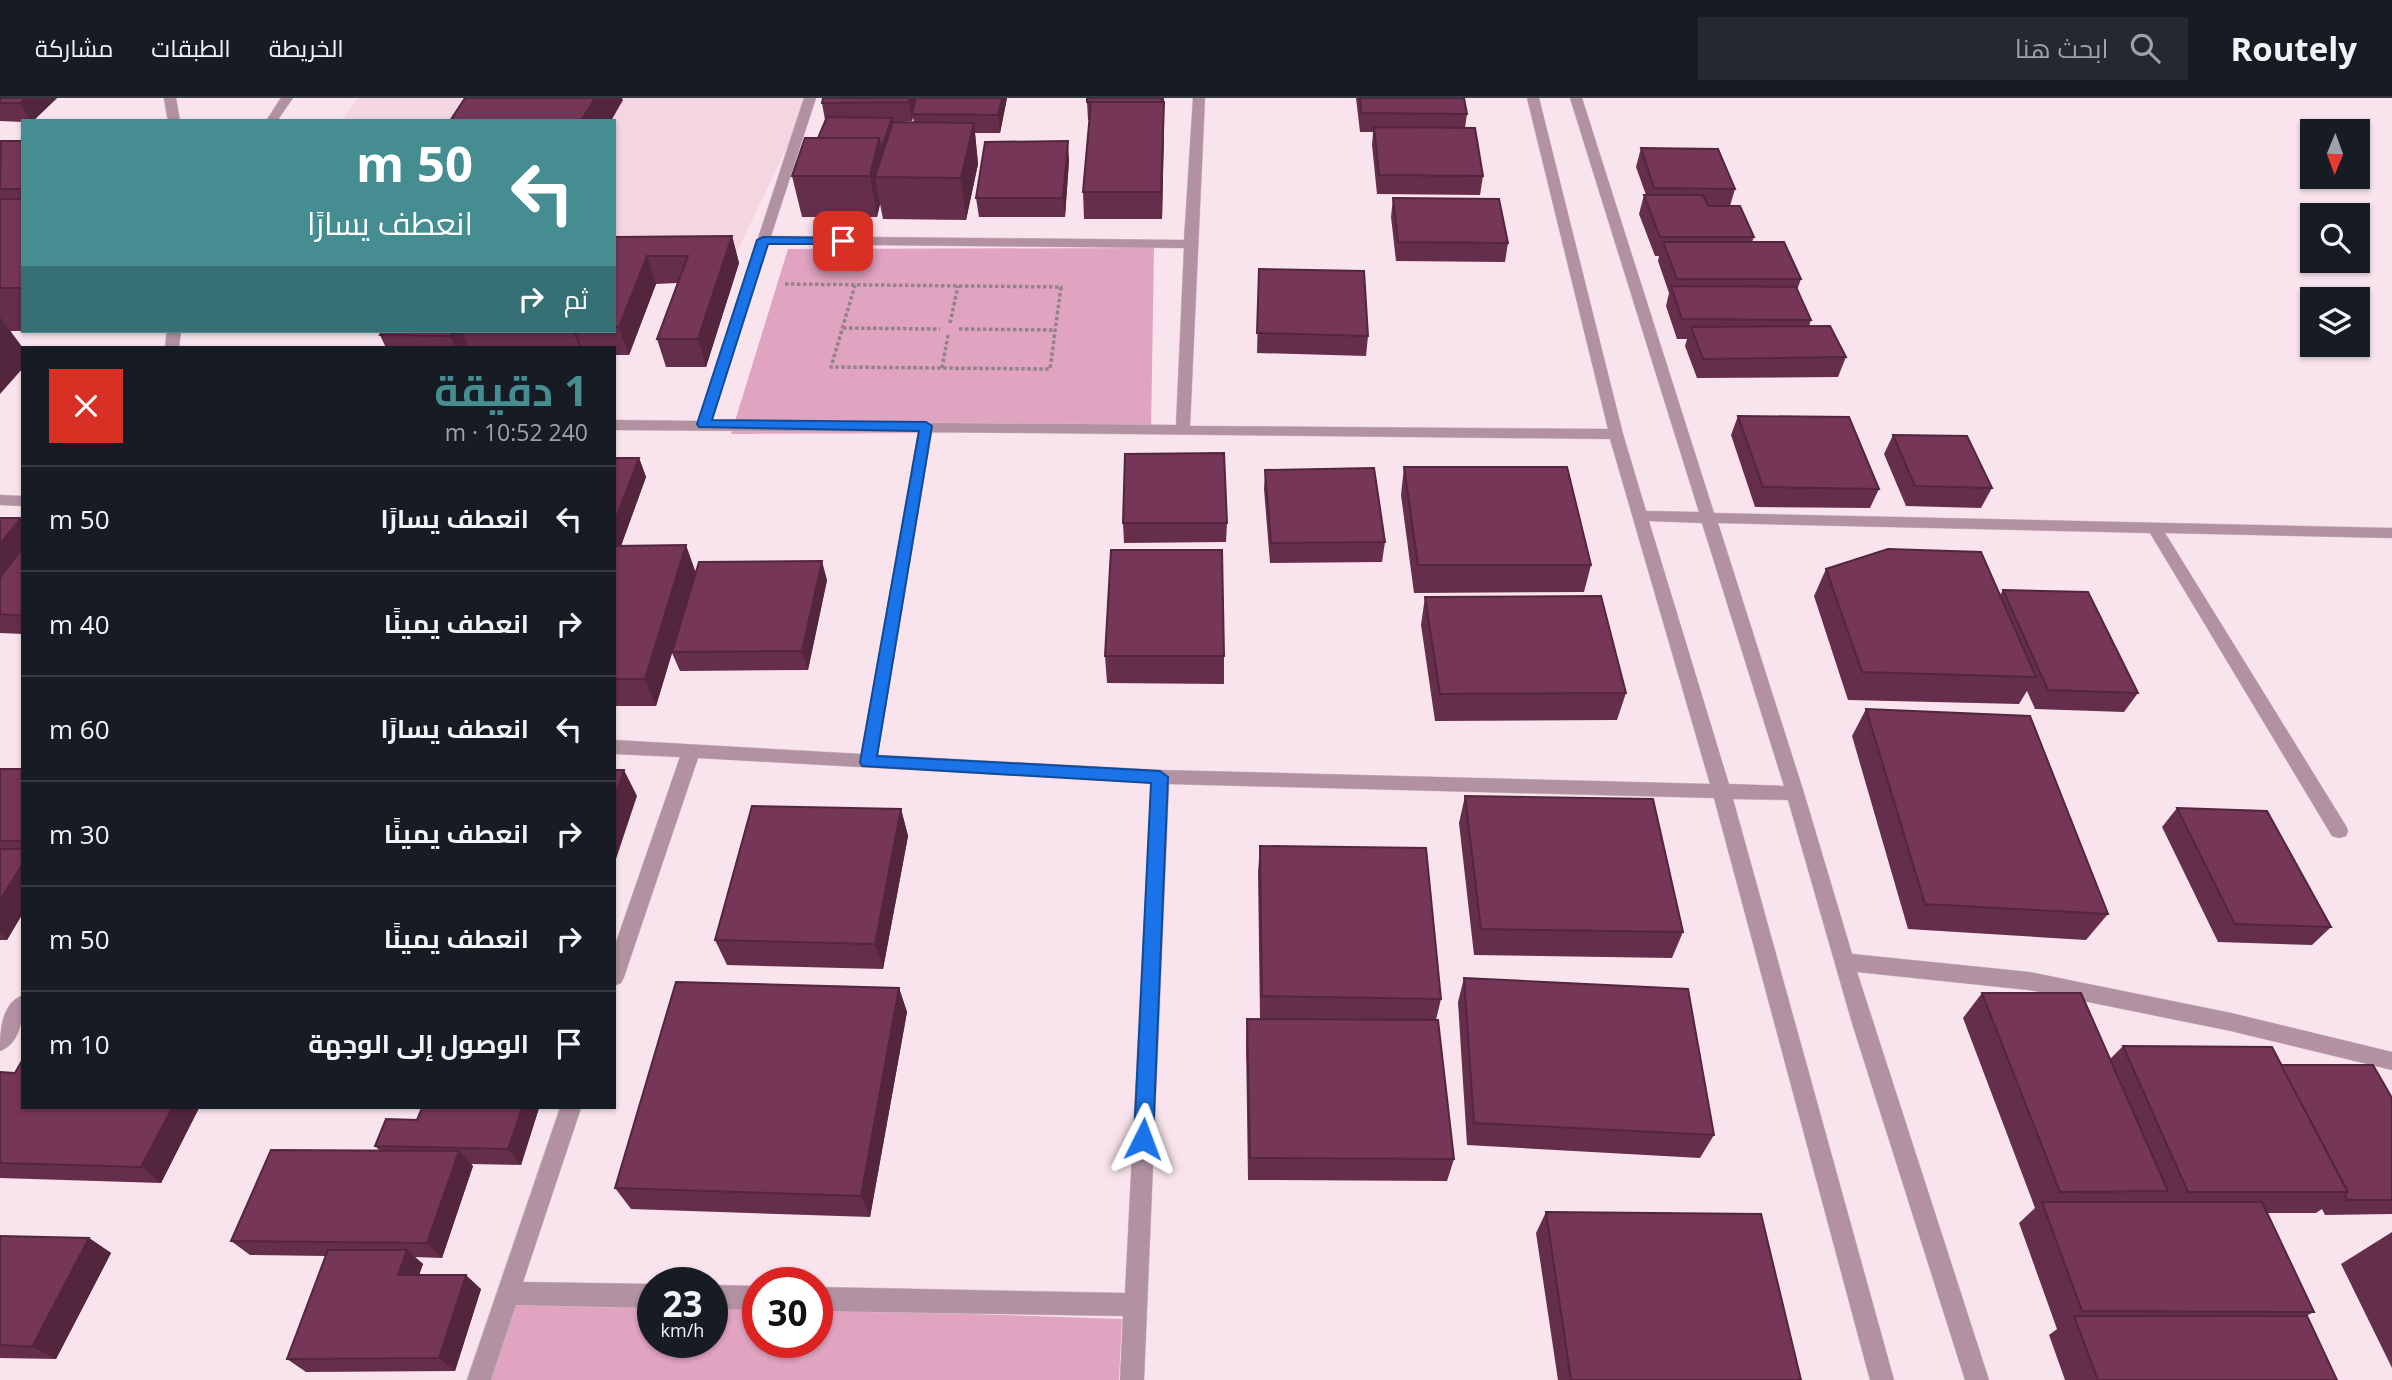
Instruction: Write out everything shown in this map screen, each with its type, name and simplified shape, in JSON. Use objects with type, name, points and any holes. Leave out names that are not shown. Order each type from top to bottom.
[{"type":"street","points":[[170,98],[174,119]]},
{"type":"street","points":[[272,119],[287,98]]},
{"type":"street","points":[[704,424],[810,98]]},
{"type":"street","points":[[1183,429],[1199,98]]},
{"type":"street","points":[[1533,98],[1616,434],[1721,789],[1882,1380]]},
{"type":"street","points":[[1576,98],[1977,1380]]},
{"type":"street","points":[[763,240],[1190,244]]},
{"type":"street","points":[[616,425],[1616,434]]},
{"type":"street","points":[[868,762],[926,426]]},
{"type":"street","points":[[0,500],[21,501]]},
{"type":"street","points":[[1640,516],[2392,533]]},
{"type":"street","points":[[2154,527],[2339,831]]},
{"type":"street","points":[[616,747],[1160,777],[1721,789],[1795,793]]},
{"type":"street","points":[[616,971],[691,752]]},
{"type":"street","points":[[1132,1380],[1160,777]]},
{"type":"street","points":[[1845,962],[2029,981],[2231,1022],[2392,1061]]},
{"type":"street","points":[[0,1042],[21,1007]]},
{"type":"street","points":[[479,1380],[570,1109]]},
{"type":"street","points":[[506,1293],[637,1296]]},
{"type":"street","points":[[833,1299],[1136,1305]]},
{"type":"path","points":[[748,283],[1061,287],[1050,369],[831,367],[855,285]]},
{"type":"path","points":[[950,323],[958,286]]},
{"type":"path","points":[[843,328],[940,329]]},
{"type":"path","points":[[959,329],[1056,330]]},
{"type":"path","points":[[942,368],[948,335]]},
{"type":"shaded area","points":[[358,98],[810,98],[737,252],[616,249],[616,119],[342,119]]},
{"type":"shaded area","points":[[1154,248],[1151,432],[731,434],[788,249]]},
{"type":"shaded area","points":[[513,1299],[637,1303],[637,1358],[728,1358],[728,1306],[742,1307],[742,1358],[833,1358],[833,1310],[1122,1319],[1119,1380],[488,1380]]},
{"type":"building","points":[[0,98],[26,98],[20,103],[0,103]]},
{"type":"building","points":[[465,98],[595,98],[582,119],[451,119]]},
{"type":"building","points":[[823,98],[910,98],[909,102],[822,103]]},
{"type":"building","points":[[916,98],[1002,98],[998,115],[912,114]]},
{"type":"building","points":[[1087,98],[1162,98],[1162,102],[1087,102]]},
{"type":"building","points":[[1360,98],[1464,98],[1467,114],[1361,113]]},
{"type":"building","points":[[1091,102],[1164,102],[1161,192],[1083,192]]},
{"type":"building","points":[[827,117],[892,118],[881,149],[879,138],[818,138]]},
{"type":"building","points":[[893,122],[974,123],[961,178],[875,177]]},
{"type":"building","points":[[1374,127],[1475,128],[1483,176],[1379,175]]},
{"type":"building","points":[[805,138],[879,138],[870,176],[792,176]]},
{"type":"building","points":[[1,141],[21,141],[21,189],[0,189]]},
{"type":"building","points":[[1068,141],[1063,198],[976,198],[985,142]]},
{"type":"building","points":[[1641,148],[1718,149],[1735,189],[1654,188]]},
{"type":"building","points":[[1644,195],[1703,195],[1708,206],[1740,206],[1754,237],[1660,237]]},
{"type":"building","points":[[1393,198],[1499,199],[1508,243],[1398,242]]},
{"type":"building","points":[[0,199],[21,199],[21,288],[0,288]]},
{"type":"building","points":[[732,236],[698,339],[657,339],[688,256],[647,256],[619,327],[616,327],[616,237]]},
{"type":"building","points":[[1663,242],[1784,242],[1801,279],[1677,279]]},
{"type":"building","points":[[1259,269],[1364,271],[1368,336],[1257,333]]},
{"type":"building","points":[[1671,286],[1796,287],[1811,320],[1682,319]]},
{"type":"building","points":[[1830,326],[1846,357],[1703,359],[1691,327]]},
{"type":"building","points":[[381,333],[452,333],[450,336],[380,335]]},
{"type":"building","points":[[1738,416],[1849,417],[1879,489],[1763,487]]},
{"type":"building","points":[[1893,435],[1967,436],[1992,488],[1915,486]]},
{"type":"building","points":[[1224,453],[1227,523],[1123,523],[1125,454]]},
{"type":"building","points":[[616,458],[639,458],[616,518]]},
{"type":"building","points":[[1404,467],[1567,467],[1591,565],[1418,565]]},
{"type":"building","points":[[1374,468],[1385,542],[1271,543],[1265,470]]},
{"type":"building","points":[[0,518],[21,518],[0,544]]},
{"type":"building","points":[[686,545],[645,679],[616,679],[616,546]]},
{"type":"building","points":[[1888,549],[1981,552],[2036,677],[1862,672],[1826,569]]},
{"type":"building","points":[[21,550],[21,616],[0,614],[0,578]]},
{"type":"building","points":[[1111,550],[1222,550],[1224,656],[1105,656]]},
{"type":"building","points":[[822,561],[802,651],[672,652],[699,562]]},
{"type":"building","points":[[2003,590],[2088,592],[2138,693],[2048,690]]},
{"type":"building","points":[[1601,596],[1626,693],[1440,694],[1425,597]]},
{"type":"building","points":[[1866,709],[2030,716],[2108,914],[1925,904]]},
{"type":"building","points":[[0,769],[21,769],[21,841],[0,841]]},
{"type":"building","points":[[616,770],[624,770],[616,793]]},
{"type":"building","points":[[1465,796],[1653,799],[1683,932],[1481,929]]},
{"type":"building","points":[[752,806],[901,809],[875,944],[715,940]]},
{"type":"building","points":[[2177,808],[2267,811],[2331,927],[2235,924]]},
{"type":"building","points":[[1260,846],[1426,848],[1441,999],[1262,996]]},
{"type":"building","points":[[0,849],[21,849],[21,866],[0,900]]},
{"type":"building","points":[[1464,978],[1688,989],[1714,1135],[1474,1123]]},
{"type":"building","points":[[676,982],[899,988],[861,1196],[615,1188]]},
{"type":"building","points":[[1982,993],[2081,993],[2168,1191],[2060,1192]]},
{"type":"building","points":[[1247,1019],[1438,1020],[1454,1159],[1250,1158]]},
{"type":"building","points":[[2123,1046],[2272,1047],[2348,1192],[2188,1192]]},
{"type":"building","points":[[21,1062],[21,1109],[171,1109],[141,1167],[0,1163],[0,1072],[15,1073]]},
{"type":"building","points":[[2281,1065],[2373,1065],[2392,1098],[2392,1200],[2347,1200],[2345,1194],[2348,1192]]},
{"type":"building","points":[[422,1109],[522,1109],[508,1149],[375,1146],[386,1119],[417,1120]]},
{"type":"building","points":[[271,1150],[459,1151],[427,1243],[231,1241]]},
{"type":"building","points":[[2042,1202],[2262,1202],[2314,1312],[2082,1311]]},
{"type":"building","points":[[1546,1212],[1761,1214],[1801,1380],[1571,1380]]},
{"type":"building","points":[[0,1236],[89,1238],[32,1347],[0,1345]]},
{"type":"building","points":[[328,1250],[407,1250],[398,1275],[466,1275],[439,1358],[287,1359]]},
{"type":"building","points":[[2074,1316],[2307,1316],[2337,1380],[2098,1380]]},
{"type":"route","points":[[843,241],[763,240],[704,424],[926,426],[868,762],[1160,777],[1143,1139]]}]
